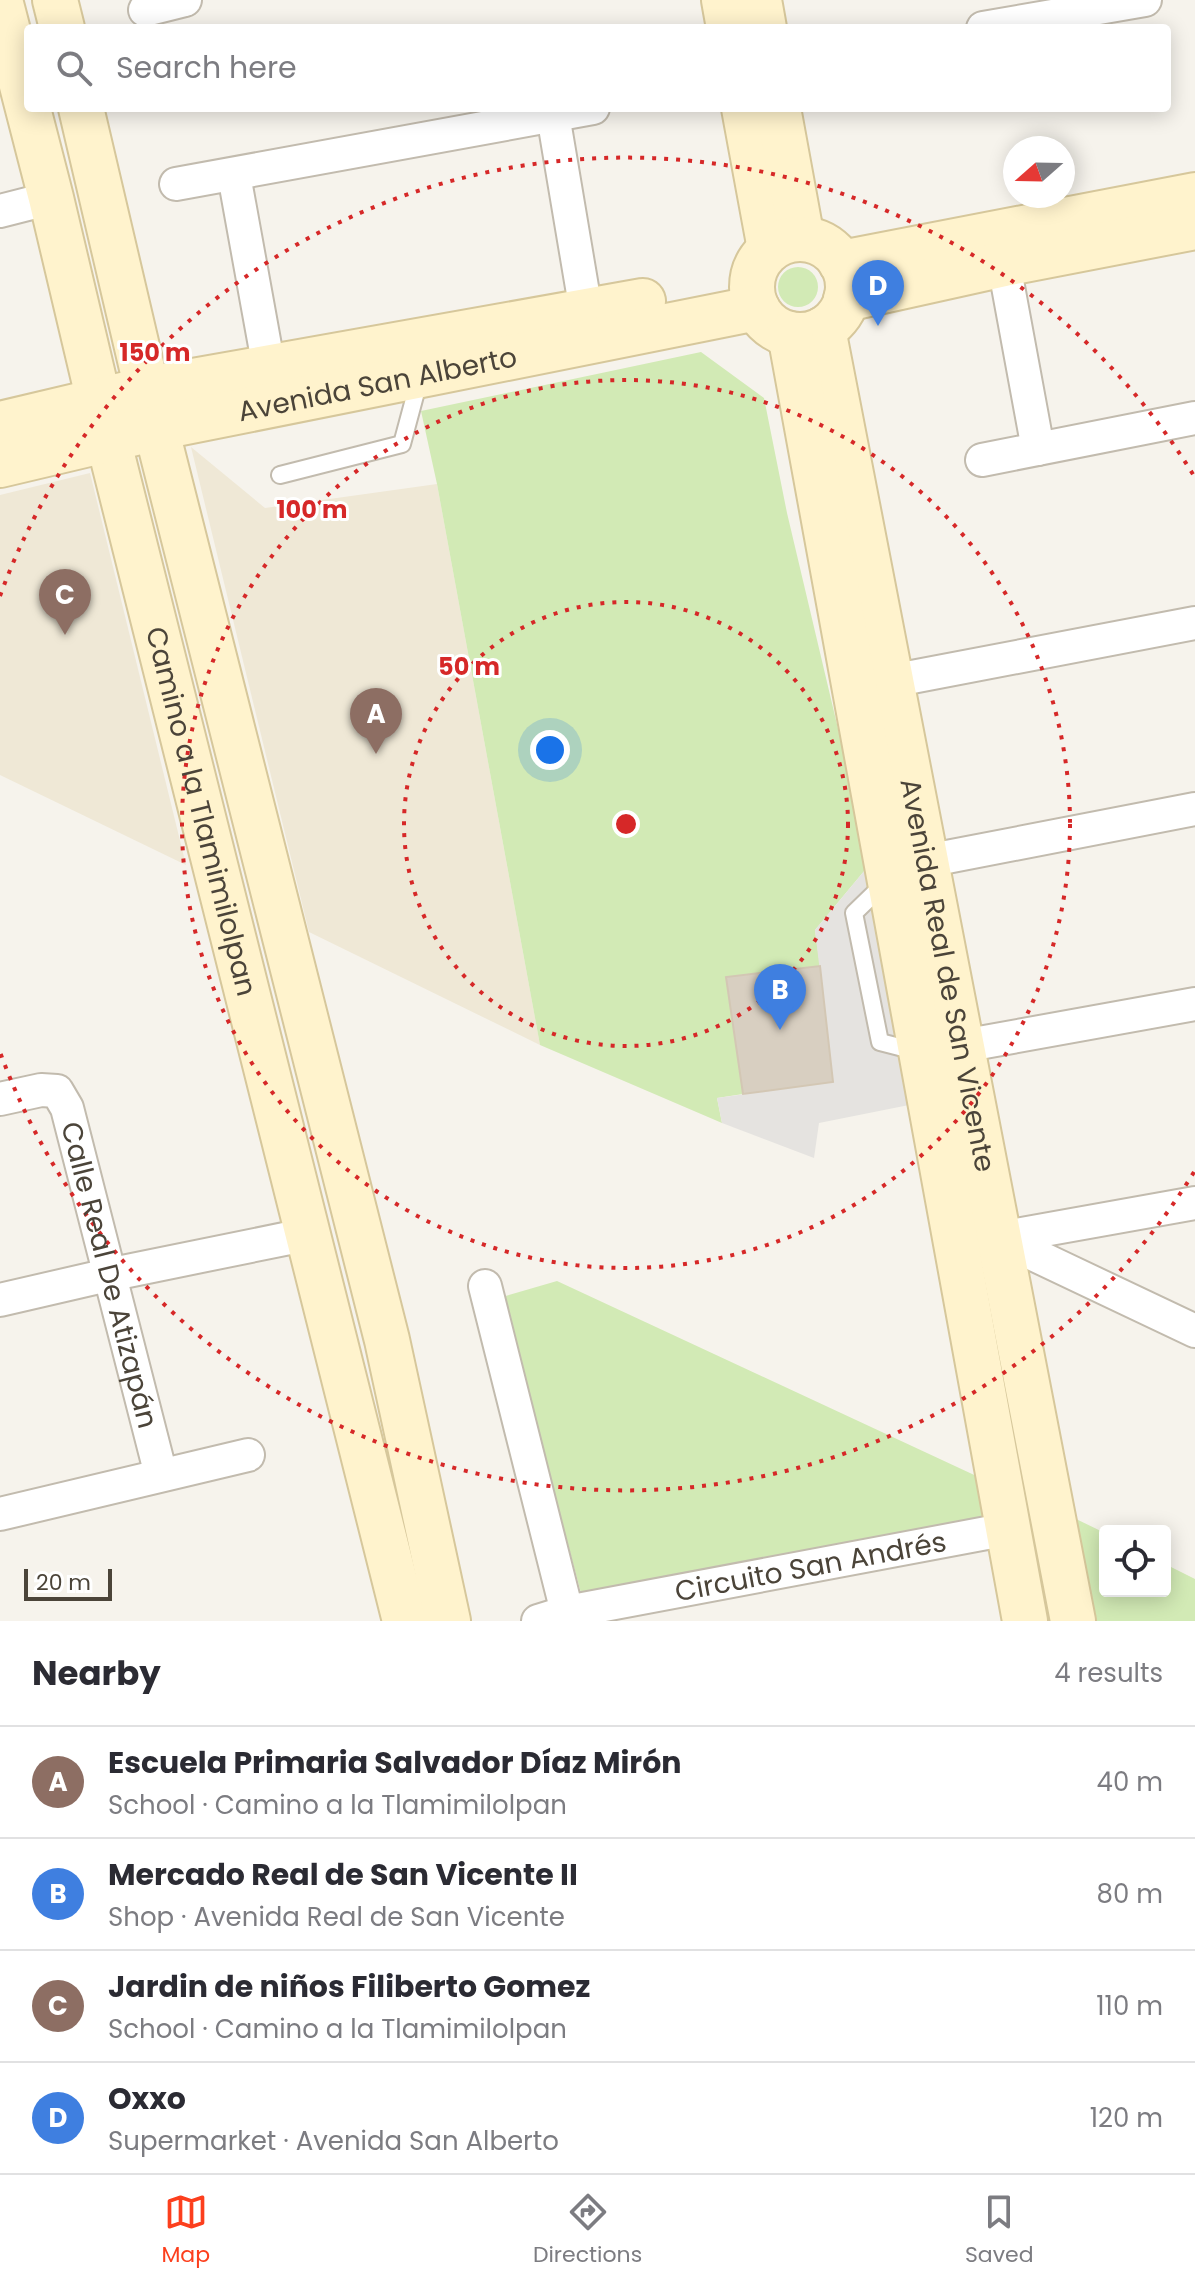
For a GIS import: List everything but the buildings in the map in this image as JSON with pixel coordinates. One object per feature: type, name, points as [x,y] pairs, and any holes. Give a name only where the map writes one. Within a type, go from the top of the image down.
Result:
[{"type":"street","points":[[55,0],[61,24]]},
{"type":"street","points":[[145,10],[185,0]]},
{"type":"street","points":[[724,0],[728,24]]},
{"type":"street","points":[[759,0],[763,24]]},
{"type":"street","points":[[1006,24],[1145,0]]},
{"type":"street","name":"Camino a la Tlamimilolpan","points":[[2,13],[24,96]]},
{"type":"street","name":"Camino a la Tlamimilolpan","points":[[28,112],[309,1234],[397,1619]]},
{"type":"street","name":"Camino a la Tlamimilolpan","points":[[82,112],[152,408],[383,1324],[448,1621]]},
{"type":"street","points":[[176,184],[570,112]]},
{"type":"street","name":"Avenida Real de San Vicente","points":[[745,112],[798,288],[891,681],[908,870]]},
{"type":"street","name":"Avenida Real de San Vicente","points":[[778,112],[798,288],[942,1049],[1008,1529],[1025,1621]]},
{"type":"street","points":[[553,115],[586,311]]},
{"type":"street","points":[[234,175],[269,368]]},
{"type":"street","name":"Avenida San Alberto","points":[[0,424],[103,419],[152,408],[421,375],[798,288],[1001,248],[1195,195]]},
{"type":"street","points":[[0,211],[51,198]]},
{"type":"street","name":"Avenida San Alberto","points":[[1001,248],[1195,227]]},
{"type":"street","points":[[1001,248],[1038,449]]},
{"type":"street","name":"Avenida San Alberto","points":[[152,408],[269,368],[586,311],[798,288]]},
{"type":"street","points":[[982,460],[1195,418]]},
{"type":"street","name":"Avenida San Alberto","points":[[0,465],[103,419]]},
{"type":"street","points":[[891,681],[1195,623]]},
{"type":"street","points":[[908,870],[1195,809]]},
{"type":"street","points":[[942,1049],[1195,1004]]},
{"type":"street","name":"Avenida Real de San Vicente","points":[[942,1049],[999,1238],[1073,1621]]},
{"type":"street","name":"Calle Real De Atizapán","points":[[0,1099],[41,1090],[57,1091],[67,1108],[161,1475]]},
{"type":"street","points":[[999,1238],[1195,1203]]},
{"type":"street","points":[[0,1300],[309,1234]]},
{"type":"street","points":[[999,1238],[1195,1331]]},
{"type":"street","name":"Circuito San Andrés","points":[[485,1286],[553,1616],[1008,1529]]},
{"type":"street","points":[[0,1514],[248,1455]]},
{"type":"lane","points":[[280,475],[402,444],[421,375]]},
{"type":"lane","points":[[908,870],[854,913],[880,1042],[942,1049]]},
{"type":"shaded area","points":[[191,447],[265,508],[437,484],[540,1045],[309,932]]},
{"type":"shaded area","points":[[90,473],[186,865],[0,775],[0,495]]},
{"type":"shaded area","points":[[870,864],[914,1104],[819,1123],[814,1158],[722,1123],[717,1098],[833,1082],[815,930]]},
{"type":"green space","points":[[798,267],[812,273],[818,287],[812,301],[798,307],[784,301],[778,287],[784,273]]},
{"type":"green space","points":[[701,352],[764,398],[787,513],[870,864],[815,930],[820,966],[726,978],[743,1094],[717,1098],[722,1123],[540,1045],[421,411]]},
{"type":"green space","points":[[557,1281],[985,1480],[993,1519],[581,1593],[502,1297]]},
{"type":"green space","points":[[1074,1518],[1099,1530],[1099,1597],[1171,1597],[1171,1567],[1195,1579],[1195,1621],[1092,1621]]},
{"type":"place","name":"Oxxo","points":[[878,326]]},
{"type":"place","name":"Jardin de niños Filiberto Gomez","points":[[65,635]]},
{"type":"place","name":"Escuela Primaria Salvador Díaz Mirón","points":[[376,754]]},
{"type":"place","name":"Mercado Real de San Vicente II","points":[[780,1030]]}]
